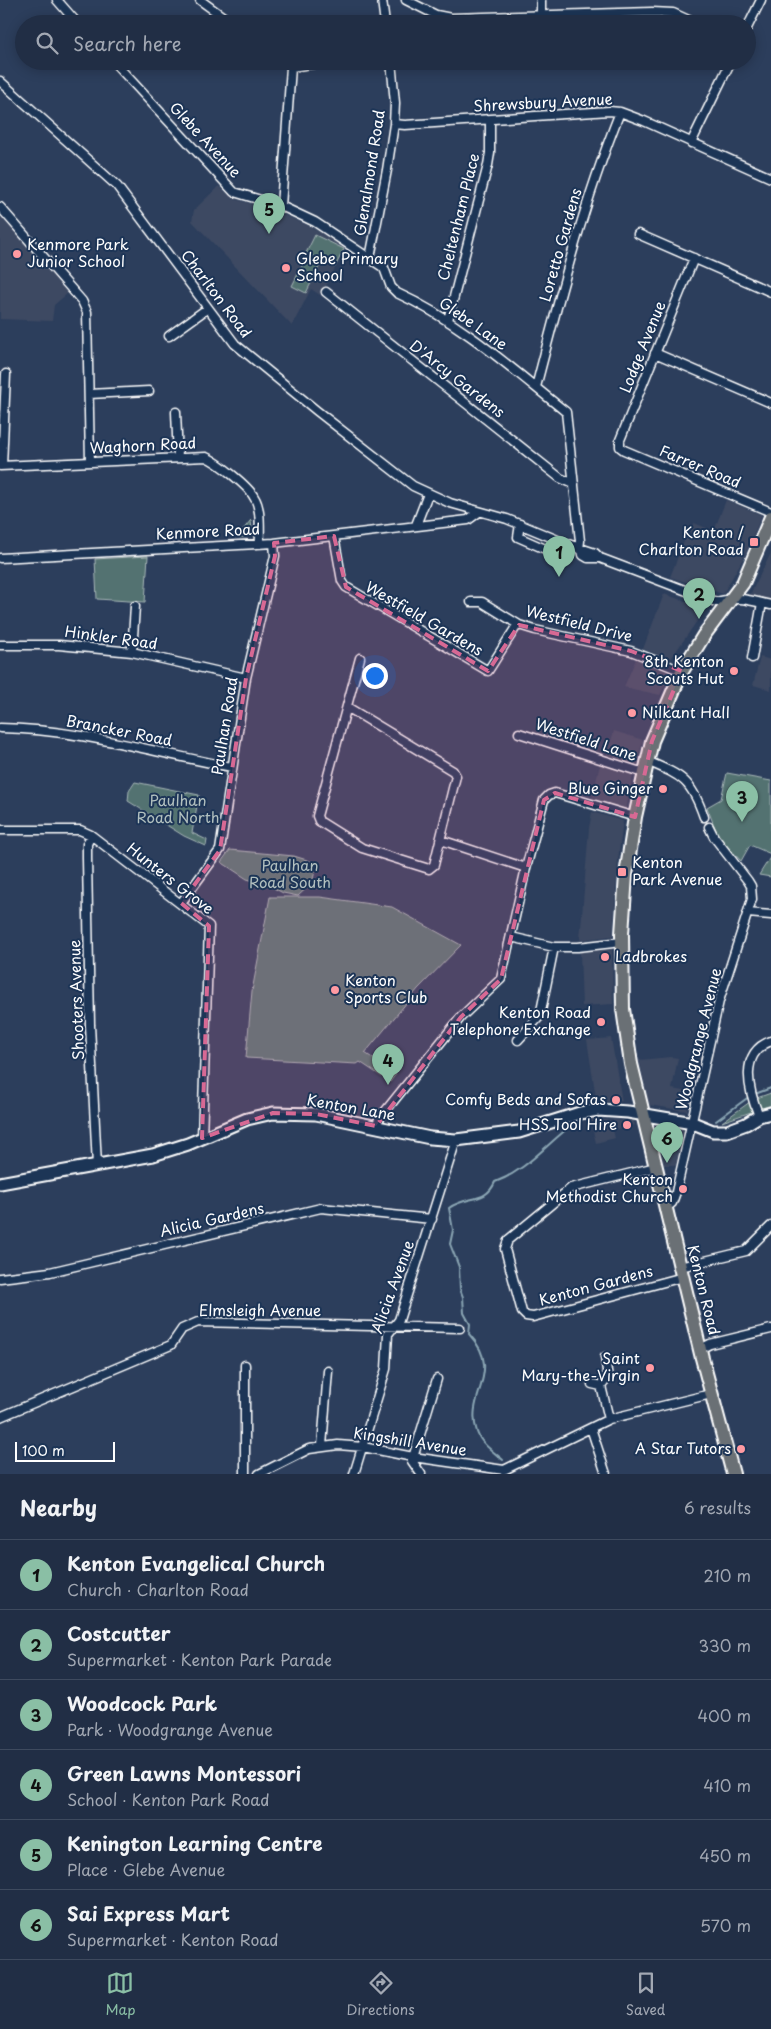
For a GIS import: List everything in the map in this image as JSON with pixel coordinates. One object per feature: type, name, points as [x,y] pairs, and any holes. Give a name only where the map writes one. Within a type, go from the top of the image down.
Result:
[{"type":"main road","points":[[733,598],[747,574],[771,517]]},
{"type":"main road","name":"Kenton Road","points":[[733,598],[714,622],[682,671],[661,718],[646,767],[635,818],[626,875],[621,977],[624,1017],[631,1064],[642,1114],[711,1394],[733,1474]]},
{"type":"street","points":[[57,0],[70,15]]},
{"type":"street","points":[[200,0],[221,15]]},
{"type":"street","points":[[382,0],[384,15]]},
{"type":"street","points":[[406,0],[436,15]]},
{"type":"street","points":[[541,0],[541,15]]},
{"type":"street","points":[[754,15],[761,0]]},
{"type":"street","points":[[585,15],[673,13],[677,15]]},
{"type":"street","name":"Glebe Avenue","points":[[121,70],[230,188],[248,197],[281,206],[316,222],[370,258]]},
{"type":"street","points":[[281,206],[291,70]]},
{"type":"street","name":"Glenalmond Road","points":[[370,258],[388,170],[394,124],[395,103],[392,70]]},
{"type":"street","points":[[692,143],[727,70]]},
{"type":"street","name":"Charlton Road","points":[[0,81],[116,186],[235,344],[412,486],[428,494],[520,524],[581,549],[595,552],[600,558],[716,602],[743,598],[771,605]]},
{"type":"street","name":"Shrewsbury Avenue","points":[[394,124],[405,125],[609,111],[620,112],[771,178]]},
{"type":"street","name":"Loretto Gardens","points":[[536,387],[571,253],[602,157],[620,112]]},
{"type":"street","name":"Cheltenham Place","points":[[448,320],[488,165],[490,154],[490,120]]},
{"type":"street","points":[[0,207],[82,301],[89,322],[90,462]]},
{"type":"street","points":[[638,234],[771,292]]},
{"type":"street","name":"Glebe Lane","points":[[370,258],[384,268],[391,287],[397,293],[448,320],[566,412],[574,484]]},
{"type":"street","name":"Lodge Avenue","points":[[620,447],[620,440],[694,258]]},
{"type":"street","name":"D'Arcy Gardens","points":[[326,292],[560,478],[574,484]]},
{"type":"street","points":[[169,336],[208,308]]},
{"type":"street","points":[[656,353],[771,403]]},
{"type":"street","points":[[1,466],[6,374]]},
{"type":"street","points":[[89,394],[149,392]]},
{"type":"street","points":[[176,412],[178,458]]},
{"type":"street","name":"Farrer Road","points":[[620,447],[771,512]]},
{"type":"street","name":"Waghorn Road","points":[[1,466],[206,457],[216,461],[254,497],[258,512],[260,544]]},
{"type":"street","points":[[574,484],[581,549]]},
{"type":"street","points":[[416,525],[428,494]]},
{"type":"street","name":"Kenmore Road","points":[[0,558],[274,543],[468,520],[480,512]]},
{"type":"street","points":[[520,524],[518,537],[552,552],[557,540]]},
{"type":"street","name":"Westfield Gardens","points":[[334,536],[342,581],[351,592],[488,671],[519,625]]},
{"type":"street","name":"Paulhan Road","points":[[181,903],[220,850],[246,678],[275,556],[274,543]]},
{"type":"street","name":"Westfield Drive","points":[[471,602],[482,602],[519,625],[631,651],[682,671]]},
{"type":"street","points":[[752,658],[762,603]]},
{"type":"street","points":[[132,652],[135,606]]},
{"type":"street","name":"Hinkler Road","points":[[0,645],[59,645],[132,652],[246,678]]},
{"type":"street","points":[[347,707],[453,771],[456,776],[434,865],[429,869],[362,848],[319,821],[317,816],[360,658]]},
{"type":"street","name":"Brancker Road","points":[[0,728],[26,729],[89,737],[232,767]]},
{"type":"street","name":"Westfield Lane","points":[[520,733],[646,767]]},
{"type":"street","points":[[646,767],[682,778],[697,797],[704,817]]},
{"type":"street","points":[[376,1126],[378,1119],[461,1017],[502,979],[526,868],[544,800],[548,795],[555,793],[635,818]]},
{"type":"street","name":"Woodgrange Avenue","points":[[666,1208],[672,1203],[676,1192],[719,1001],[752,899],[751,886],[714,837],[709,827]]},
{"type":"street","name":"Hunters Grove","points":[[0,830],[80,830],[91,835],[209,926],[202,1138]]},
{"type":"street","name":"Shooters Avenue","points":[[91,835],[87,844],[87,868],[90,1025],[97,1166]]},
{"type":"street","points":[[441,840],[526,868]]},
{"type":"street","points":[[748,913],[771,915]]},
{"type":"street","points":[[511,937],[554,947],[578,947],[622,942]]},
{"type":"street","points":[[518,1040],[540,1016],[554,947]]},
{"type":"street","points":[[759,1116],[748,1074],[750,1062],[760,1047],[771,1041]]},
{"type":"street","name":"Kenton Lane","points":[[0,1183],[153,1155],[202,1138],[246,1119],[273,1113],[316,1114],[430,1138],[456,1140],[520,1132],[580,1113],[598,1110],[642,1114],[692,1123],[713,1131],[727,1131],[746,1124],[759,1116],[771,1113]]},
{"type":"street","name":"Alicia Avenue","points":[[354,1474],[386,1369],[388,1334],[400,1320],[456,1140]]},
{"type":"street","name":"Kenton Gardens","points":[[656,1167],[571,1188],[508,1240],[505,1248],[522,1312],[526,1316],[533,1317],[682,1272]]},
{"type":"street","name":"Alicia Gardens","points":[[0,1278],[50,1272],[321,1208],[432,1219]]},
{"type":"street","points":[[682,1272],[746,1250],[771,1226]]},
{"type":"street","name":"Elmsleigh Avenue","points":[[0,1417],[172,1346],[182,1329],[198,1322],[460,1328]]},
{"type":"street","points":[[700,1349],[710,1344],[771,1329]]},
{"type":"street","points":[[601,1386],[608,1378],[605,1357]]},
{"type":"street","points":[[245,1365],[245,1474]]},
{"type":"street","points":[[322,1446],[328,1371]]},
{"type":"street","points":[[421,1474],[412,1461],[436,1379]]},
{"type":"street","points":[[592,1384],[601,1386]]},
{"type":"street","points":[[601,1386],[609,1419]]},
{"type":"street","points":[[606,1474],[591,1428],[609,1419],[711,1394]]},
{"type":"street","name":"Kingshill Avenue","points":[[259,1474],[309,1448],[338,1445],[363,1447],[413,1457],[504,1470],[591,1428]]},
{"type":"highlighted area","points":[[334,536],[346,587],[488,671],[519,625],[631,651],[682,671],[652,741],[635,817],[555,793],[544,800],[501,979],[461,1017],[376,1126],[316,1114],[273,1113],[202,1138],[209,926],[181,903],[220,850],[246,678],[275,556],[274,543]]},
{"type":"shaded area","name":"Glebe Primary School","points":[[219,186],[234,199],[269,208],[311,227],[345,248],[325,288],[320,295],[311,289],[292,326],[192,221],[194,210]]},
{"type":"shaded area","name":"Kenmore Park Junior School","points":[[0,215],[68,293],[54,305],[52,321],[0,319]]},
{"type":"shaded area","points":[[726,500],[762,515],[744,557],[723,594],[670,577],[687,534],[689,535],[694,523],[714,531]]},
{"type":"shaded area","points":[[771,553],[771,601],[750,595]]},
{"type":"shaded area","points":[[664,594],[706,608],[670,660],[643,649]]},
{"type":"shaded area","points":[[760,657],[771,660],[771,690],[753,685]]},
{"type":"shaded area","points":[[636,659],[671,673],[660,695],[624,687]]},
{"type":"shaded area","points":[[614,731],[643,740],[636,765],[607,755]]},
{"type":"shaded area","points":[[600,765],[633,775],[626,809],[592,798]]},
{"type":"shaded area","points":[[592,812],[623,821],[618,860],[613,936],[580,940],[589,828]]},
{"type":"shaded area","points":[[612,949],[613,1004],[582,1006],[580,952]]},
{"type":"shaded area","points":[[611,1038],[622,1101],[597,1104],[587,1040]]},
{"type":"shaded area","points":[[678,1058],[672,1089],[689,1092],[687,1111],[649,1105],[639,1060]]},
{"type":"shaded area","points":[[590,1119],[634,1121],[635,1125],[613,1130],[615,1138],[596,1143]]},
{"type":"shaded area","points":[[654,1122],[685,1127],[676,1165],[664,1165]]},
{"type":"green space","points":[[315,235],[344,249],[335,267],[306,253]]},
{"type":"green space","points":[[306,258],[320,265],[306,293],[292,286]]},
{"type":"green space","points":[[251,520],[252,530],[247,537],[237,537]]},
{"type":"green space","points":[[148,556],[145,602],[97,599],[95,559]]},
{"type":"green space","points":[[727,773],[771,781],[771,854],[750,845],[741,861],[718,836],[707,807],[721,799]]},
{"type":"green space","name":"Paulhan Road North","points":[[135,782],[199,795],[192,833],[207,840],[206,846],[184,836],[128,801],[129,791]]},
{"type":"green space","name":"Paulhan Road South","points":[[230,850],[294,856],[310,861],[316,867],[312,883],[298,896],[283,893],[268,885],[247,879],[221,862]]},
{"type":"green space","points":[[771,856],[771,877],[759,875]]},
{"type":"green space","name":"Kenton Sports Club","points":[[270,897],[320,897],[392,907],[461,945],[418,989],[365,1053],[396,1074],[390,1082],[360,1062],[357,1064],[246,1058],[252,991]]},
{"type":"green space","points":[[771,1093],[771,1105],[722,1122],[754,1099]]},
{"type":"waterway","points":[[755,1094],[771,1088]]},
{"type":"waterway","points":[[716,1121],[750,1096]]},
{"type":"waterway","points":[[503,1460],[485,1444],[477,1432],[474,1418],[475,1406],[482,1383],[484,1360],[479,1348],[469,1334],[470,1324],[464,1313],[459,1267],[450,1244],[453,1230],[449,1208],[487,1194],[495,1182],[524,1166],[567,1129]]},
{"type":"place","name":"Kenington Learning Centre","points":[[269,234]]},
{"type":"place","name":"Kenmore Park Junior School","points":[[17,254]]},
{"type":"place","name":"Glebe Primary School","points":[[286,268]]},
{"type":"place","name":"Kenton / Charlton Road","points":[[754,542]]},
{"type":"place","name":"Kenton Evangelical Church","points":[[559,577]]},
{"type":"place","name":"Costcutter","points":[[699,619]]},
{"type":"place","name":"8th Kenton Scouts Hut","points":[[734,671]]},
{"type":"place","name":"Nilkant Hall","points":[[632,713]]},
{"type":"place","name":"Blue Ginger","points":[[663,789]]},
{"type":"place","name":"Woodcock Park","points":[[742,822]]},
{"type":"place","name":"Kenton Park Avenue","points":[[622,872]]},
{"type":"place","name":"Ladbrokes","points":[[605,957]]},
{"type":"place","name":"Kenton Sports Club","points":[[335,990]]},
{"type":"place","name":"Kenton Road Telephone Exchange","points":[[601,1022]]},
{"type":"place","name":"Green Lawns Montessori","points":[[388,1085]]},
{"type":"place","name":"Comfy Beds and Sofas","points":[[616,1100]]},
{"type":"place","name":"HSS Tool Hire","points":[[627,1125]]},
{"type":"place","name":"Sai Express Mart","points":[[667,1163]]},
{"type":"place","name":"Kenton Methodist Church","points":[[683,1189]]},
{"type":"place","name":"Saint Mary-the-Virgin","points":[[650,1368]]},
{"type":"place","name":"A Star Tutors","points":[[741,1449]]}]
